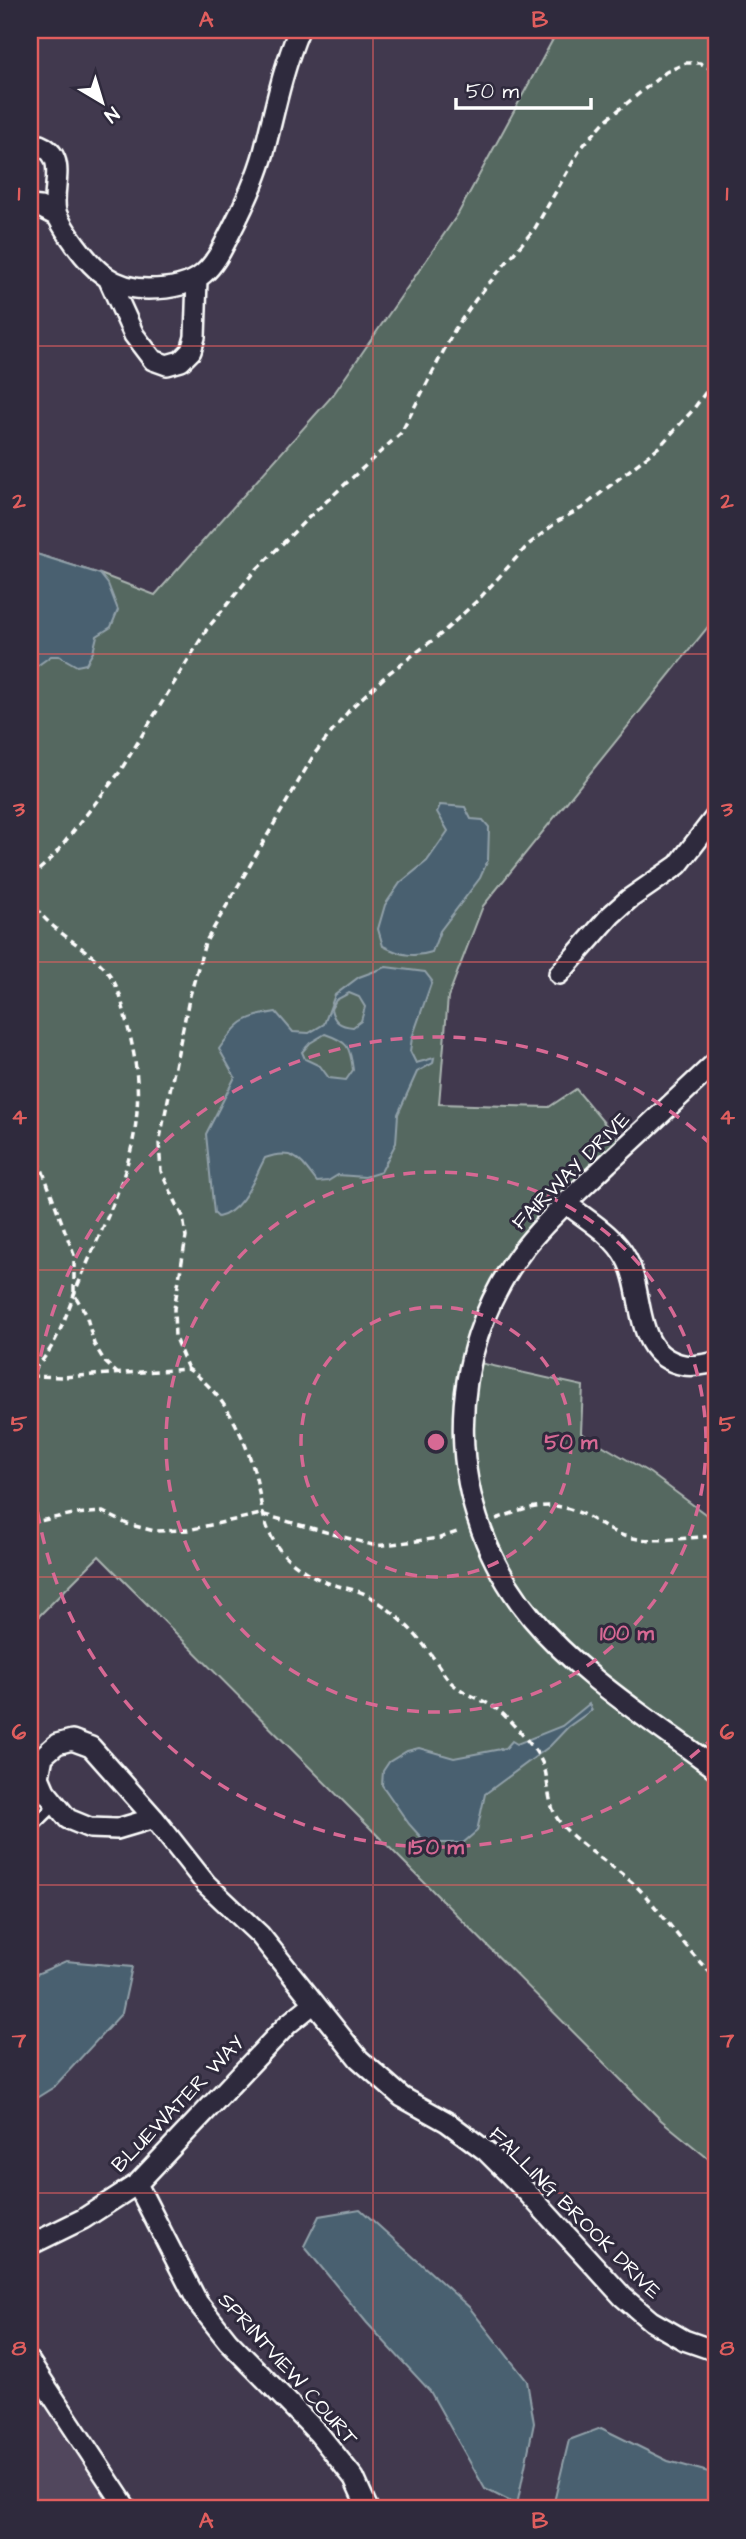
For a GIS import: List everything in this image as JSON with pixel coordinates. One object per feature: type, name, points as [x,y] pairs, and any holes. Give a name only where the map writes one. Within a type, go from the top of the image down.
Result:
[{"type":"street","points":[[108,280],[147,289],[175,286],[197,279],[212,265],[245,205],[263,153],[278,87],[299,30]]},
{"type":"street","points":[[30,142],[48,150],[55,160],[58,171],[55,197],[57,216],[86,259],[108,280],[134,335],[153,360],[167,365],[181,361],[191,351],[195,337],[197,279]]},
{"type":"street","points":[[30,206],[40,207],[57,216]]},
{"type":"street","points":[[559,974],[611,915],[678,865],[716,816]]},
{"type":"street","name":"FAIRWAY DRIVE","points":[[716,1062],[526,1246],[500,1285],[483,1322],[470,1361],[463,1402],[462,1443],[473,1510],[488,1549],[508,1585],[532,1618],[560,1648],[601,1683],[716,1769]]},
{"type":"street","points":[[567,1204],[608,1236],[626,1257],[636,1283],[645,1330],[656,1350],[683,1365],[716,1362]]},
{"type":"street","name":"FALLING BROOK DRIVE","points":[[154,1818],[117,1829],[90,1828],[68,1819],[39,1777],[43,1756],[57,1744],[72,1740],[91,1747],[154,1818],[206,1884],[260,1935],[359,2059],[402,2097],[447,2122],[486,2151],[623,2297],[650,2322],[684,2340],[716,2351]]},
{"type":"street","name":"BLUEWATER WAY","points":[[30,2245],[83,2219],[137,2184],[288,2024],[313,2004]]},
{"type":"street","name":"SPRINTVIEW COURT","points":[[137,2184],[198,2303],[228,2341],[318,2433],[354,2478],[369,2509]]},
{"type":"street","points":[[30,2362],[127,2509]]},
{"type":"lane","points":[[30,1829],[56,1804]]},
{"type":"path","points":[[30,878],[54,857],[119,773],[207,629],[253,573],[304,521],[379,456],[401,433],[455,329],[476,299],[535,229],[581,148],[606,120],[666,72],[686,63],[700,63],[716,72]]},
{"type":"path","points":[[716,377],[692,411],[660,446],[582,508],[558,521],[528,545],[479,599],[441,634],[389,673],[351,708],[315,753],[205,943],[188,999],[159,1143],[162,1171],[183,1217],[186,1237],[174,1309],[175,1338],[188,1369],[204,1380],[222,1402],[242,1435],[255,1475],[261,1514],[268,1532],[280,1550],[300,1568],[328,1583],[367,1595],[389,1609],[411,1629],[443,1674],[455,1686],[501,1713],[542,1762],[550,1801],[558,1820],[571,1834],[640,1890],[716,1978]]},
{"type":"path","points":[[30,897],[38,913],[52,928],[110,974],[118,989],[139,1080],[134,1142],[123,1178],[65,1321],[46,1355],[30,1374]]},
{"type":"path","points":[[30,1137],[74,1255],[74,1294],[86,1314],[94,1344],[105,1362],[118,1374]]},
{"type":"path","points":[[30,1374],[62,1377],[188,1369]]},
{"type":"path","points":[[494,1520],[530,1507],[554,1504],[576,1510],[622,1536],[641,1539],[716,1536]]},
{"type":"path","points":[[30,1523],[73,1514],[103,1512],[127,1524],[154,1531],[224,1523],[261,1514],[376,1546],[431,1540],[457,1531]]},
{"type":"shaded area","points":[[30,2385],[114,2509],[30,2509]]},
{"type":"green space","points":[[558,30],[716,30],[716,617],[483,906],[448,997],[439,1104],[549,1107],[576,1089],[625,1148],[526,1246],[471,1361],[583,1386],[581,1433],[650,1473],[716,1522],[716,2165],[661,2120],[99,1556],[30,1625],[30,552],[155,595],[333,395],[458,214]]},
{"type":"water","points":[[30,552],[100,574],[108,584],[118,610],[111,627],[97,636],[93,652],[86,664],[77,666],[59,656],[51,656],[30,671]]},
{"type":"water","points":[[440,805],[465,807],[471,819],[483,820],[489,827],[488,860],[480,878],[440,931],[432,952],[419,955],[401,953],[383,946],[378,929],[385,905],[400,883],[427,861],[448,831],[437,812]]},
{"type":"water","points":[[386,967],[425,972],[432,981],[410,1051],[416,1063],[434,1058],[433,1063],[417,1072],[398,1114],[396,1143],[381,1172],[365,1177],[338,1175],[328,1181],[317,1182],[296,1158],[283,1154],[275,1155],[265,1158],[241,1201],[227,1214],[218,1217],[214,1213],[206,1134],[235,1077],[219,1049],[242,1022],[276,1012],[293,1032],[309,1033],[324,1024],[335,995],[359,977]],"holes":[[[349,993],[359,997],[365,1007],[361,1021],[353,1027],[338,1023],[331,1009],[336,1000]],[[325,1034],[339,1040],[349,1050],[353,1070],[346,1080],[329,1078],[320,1066],[305,1059],[302,1052],[310,1043]]]},
{"type":"water","points":[[589,1704],[592,1710],[568,1727],[550,1746],[485,1794],[477,1831],[463,1843],[426,1843],[382,1785],[383,1771],[389,1762],[407,1751],[419,1748],[454,1758],[506,1748],[512,1741],[517,1744],[562,1726]]},
{"type":"water","points":[[66,1961],[132,1967],[122,2013],[54,2087],[30,2102],[30,1977]]},
{"type":"water","points":[[360,2209],[469,2307],[527,2381],[534,2423],[517,2505],[485,2489],[430,2391],[367,2323],[304,2246],[319,2216]]},
{"type":"water","points":[[601,2428],[668,2461],[716,2474],[716,2509],[557,2509],[554,2502],[569,2440]]}]
